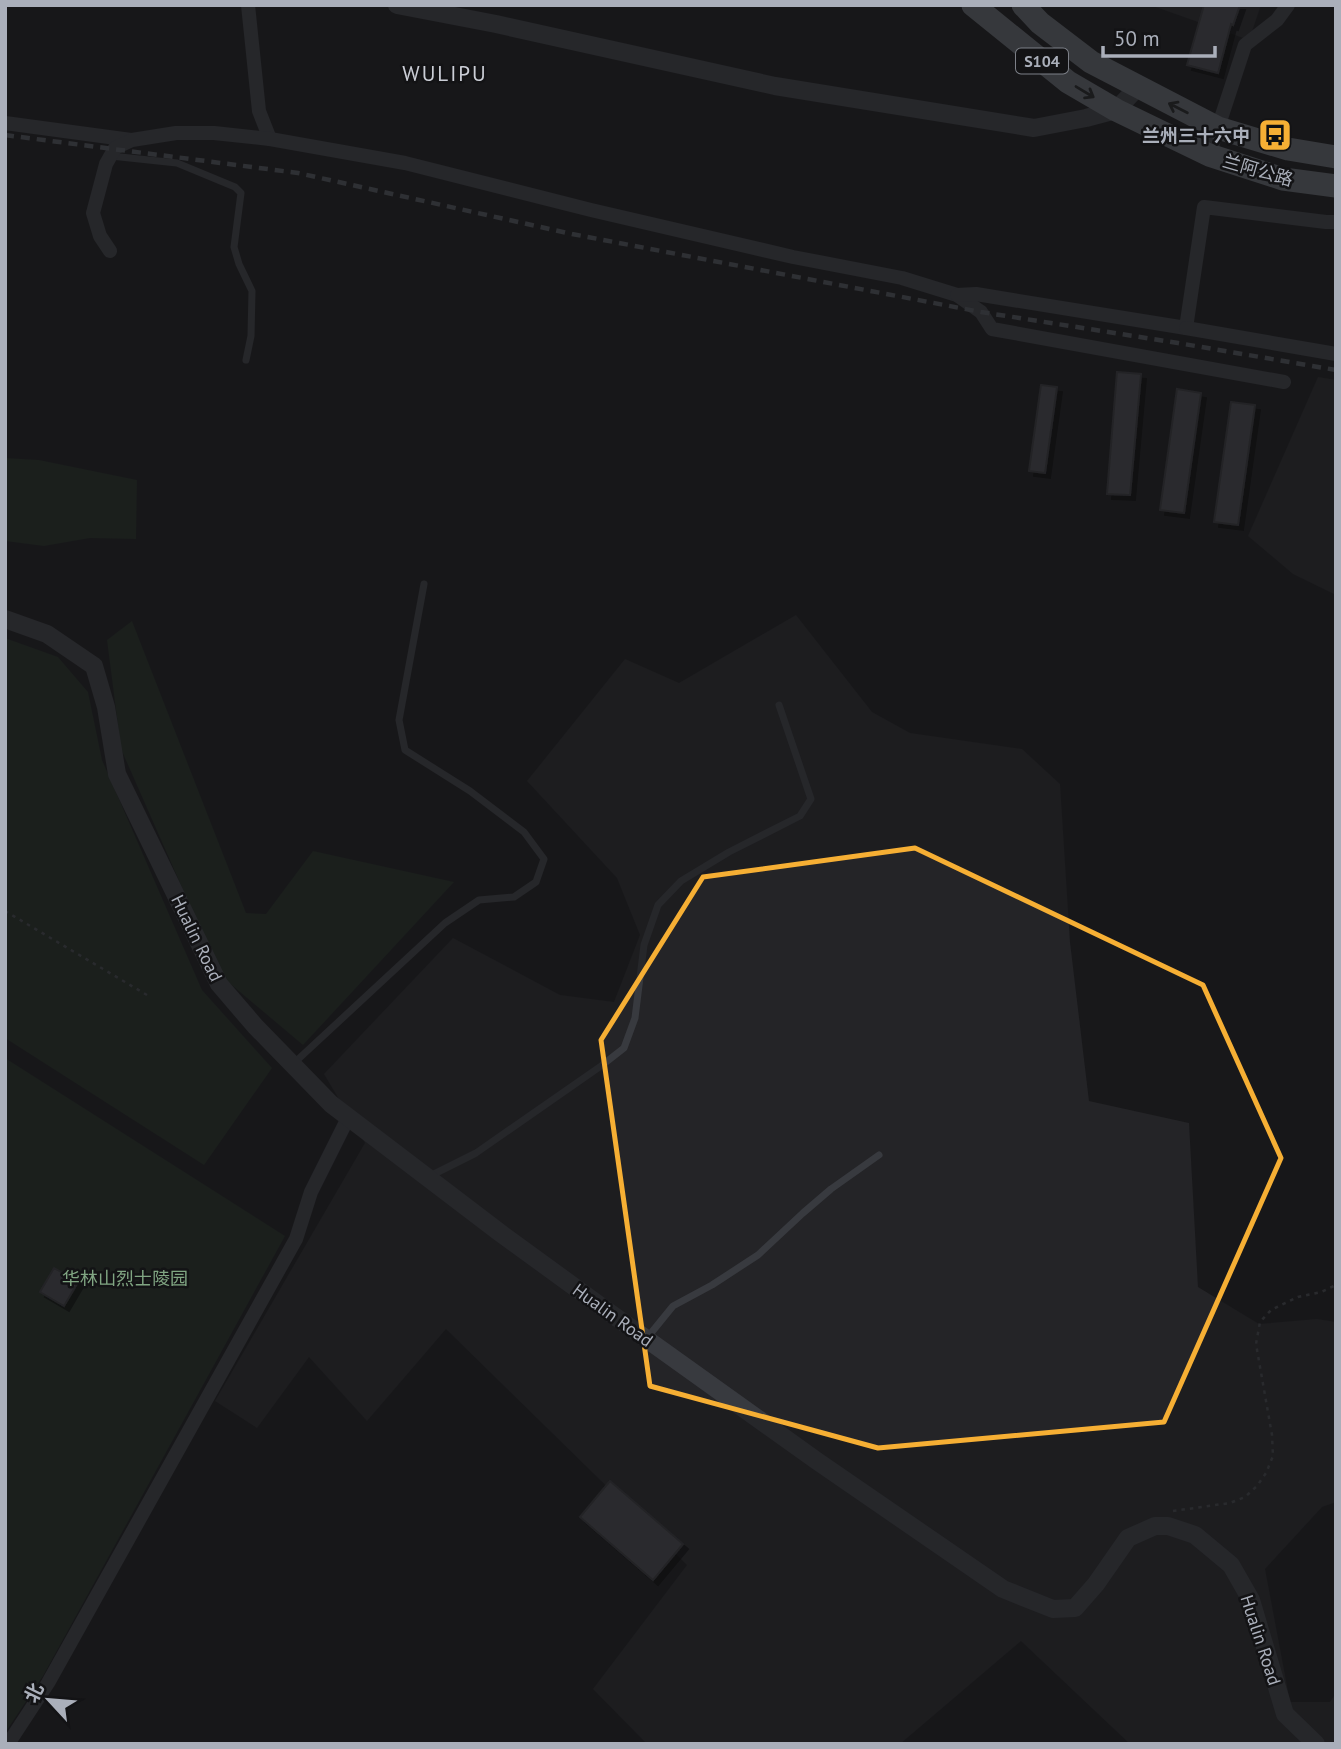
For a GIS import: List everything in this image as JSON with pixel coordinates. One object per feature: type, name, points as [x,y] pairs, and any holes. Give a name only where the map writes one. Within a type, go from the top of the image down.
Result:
[{"type":"highway","name":"兰阿公路","points":[[973,5],[1068,82],[1116,110],[1209,155],[1283,180],[1336,187]]},
{"type":"highway","name":"兰阿公路","points":[[1023,5],[1041,23],[1091,62],[1218,128],[1288,149],[1336,157]]},
{"type":"street","points":[[248,5],[260,111],[270,139]]},
{"type":"street","points":[[397,5],[496,24],[775,86],[1034,128],[1116,110],[1138,87]]},
{"type":"street","points":[[1209,155],[1245,45],[1276,20],[1288,5]]},
{"type":"street","points":[[5,123],[132,140]]},
{"type":"street","points":[[110,251],[100,236],[93,213],[106,164],[115,148],[132,140],[176,133],[214,133],[270,139],[405,163],[590,210],[793,257],[902,278],[957,295],[981,312],[992,328],[1284,382]]},
{"type":"street","points":[[1186,328],[1204,208],[1336,222]]},
{"type":"street","points":[[957,295],[976,294],[1336,354]]},
{"type":"street","name":"Hualin Road","points":[[5,619],[47,634],[94,666],[106,707],[117,774],[219,984],[255,1026],[331,1104],[499,1232],[646,1339],[1003,1589],[1053,1609],[1076,1608],[1128,1538],[1155,1525],[1168,1526],[1195,1535],[1231,1565],[1251,1600],[1285,1714],[1316,1744]]},
{"type":"street","points":[[8,1744],[48,1682],[296,1239],[311,1192],[348,1118]]},
{"type":"lane","points":[[111,156],[177,163],[234,187],[241,193],[234,247],[239,264],[253,291],[251,336],[246,360]]},
{"type":"lane","points":[[293,1065],[445,923],[479,900],[514,898],[536,882],[544,859],[524,832],[470,791],[405,750],[399,720],[424,584]]},
{"type":"lane","points":[[427,1178],[476,1153],[624,1048],[635,1018],[644,945],[658,905],[681,881],[729,852],[800,816],[811,799],[779,705]]},
{"type":"lane","points":[[646,1339],[673,1306],[758,1255],[831,1189],[879,1155]]},
{"type":"path","points":[[5,911],[147,995]]},
{"type":"path","points":[[1155,1525],[1164,1513],[1230,1503],[1245,1497],[1257,1486],[1273,1456],[1269,1415],[1256,1344],[1259,1322],[1281,1304],[1336,1285]]},
{"type":"highlighted area","points":[[915,848],[1203,985],[1281,1158],[1164,1422],[878,1448],[650,1386],[601,1040],[703,877]]},
{"type":"shaded area","points":[[1150,5],[1261,5],[1249,40]]},
{"type":"shaded area","points":[[1318,377],[1336,380],[1336,595],[1293,574],[1248,536]]},
{"type":"shaded area","points":[[796,615],[872,712],[910,733],[1022,749],[1060,784],[1070,942],[1089,1101],[1189,1123],[1198,1287],[1259,1324],[1317,1319],[1336,1322],[1336,1502],[1322,1507],[1265,1569],[1290,1702],[1330,1702],[1336,1693],[1336,1744],[1130,1744],[1021,1641],[900,1744],[647,1744],[593,1689],[687,1565],[446,1329],[367,1421],[309,1357],[257,1428],[215,1401],[365,1143],[324,1074],[453,938],[560,995],[614,1002],[640,935],[617,878],[527,781],[625,659],[679,683]]},
{"type":"green space","points":[[5,458],[39,460],[137,480],[136,539],[90,538],[44,546],[5,541]]},
{"type":"green space","points":[[132,621],[246,913],[266,914],[313,851],[454,882],[303,1045],[221,976],[121,749],[107,640]]},
{"type":"green space","points":[[5,638],[58,657],[88,692],[102,760],[202,990],[272,1068],[204,1165],[5,1038]]},
{"type":"green space","name":"华林山烈士陵园","points":[[5,1058],[285,1236],[43,1676],[5,1733]]},
{"type":"building","points":[[1204,5],[1240,5],[1233,25],[1231,24],[1218,73],[1187,65]]},
{"type":"building","points":[[1117,372],[1141,374],[1130,495],[1107,494]]},
{"type":"building","points":[[1041,385],[1057,387],[1045,473],[1029,471]]},
{"type":"building","points":[[1177,389],[1201,393],[1184,513],[1160,510]]},
{"type":"building","points":[[1231,402],[1255,405],[1238,525],[1214,522]]},
{"type":"building","points":[[54,1268],[78,1282],[64,1306],[40,1292]]},
{"type":"building","points":[[610,1481],[683,1544],[653,1580],[580,1517]]},
{"type":"railway","points":[[5,135],[298,173],[572,234],[981,312],[1336,370]]},
{"type":"place","name":"兰州三十六中","points":[[1275,135]]},
{"type":"district","name":"WULIPU","points":[[445,73]]}]
